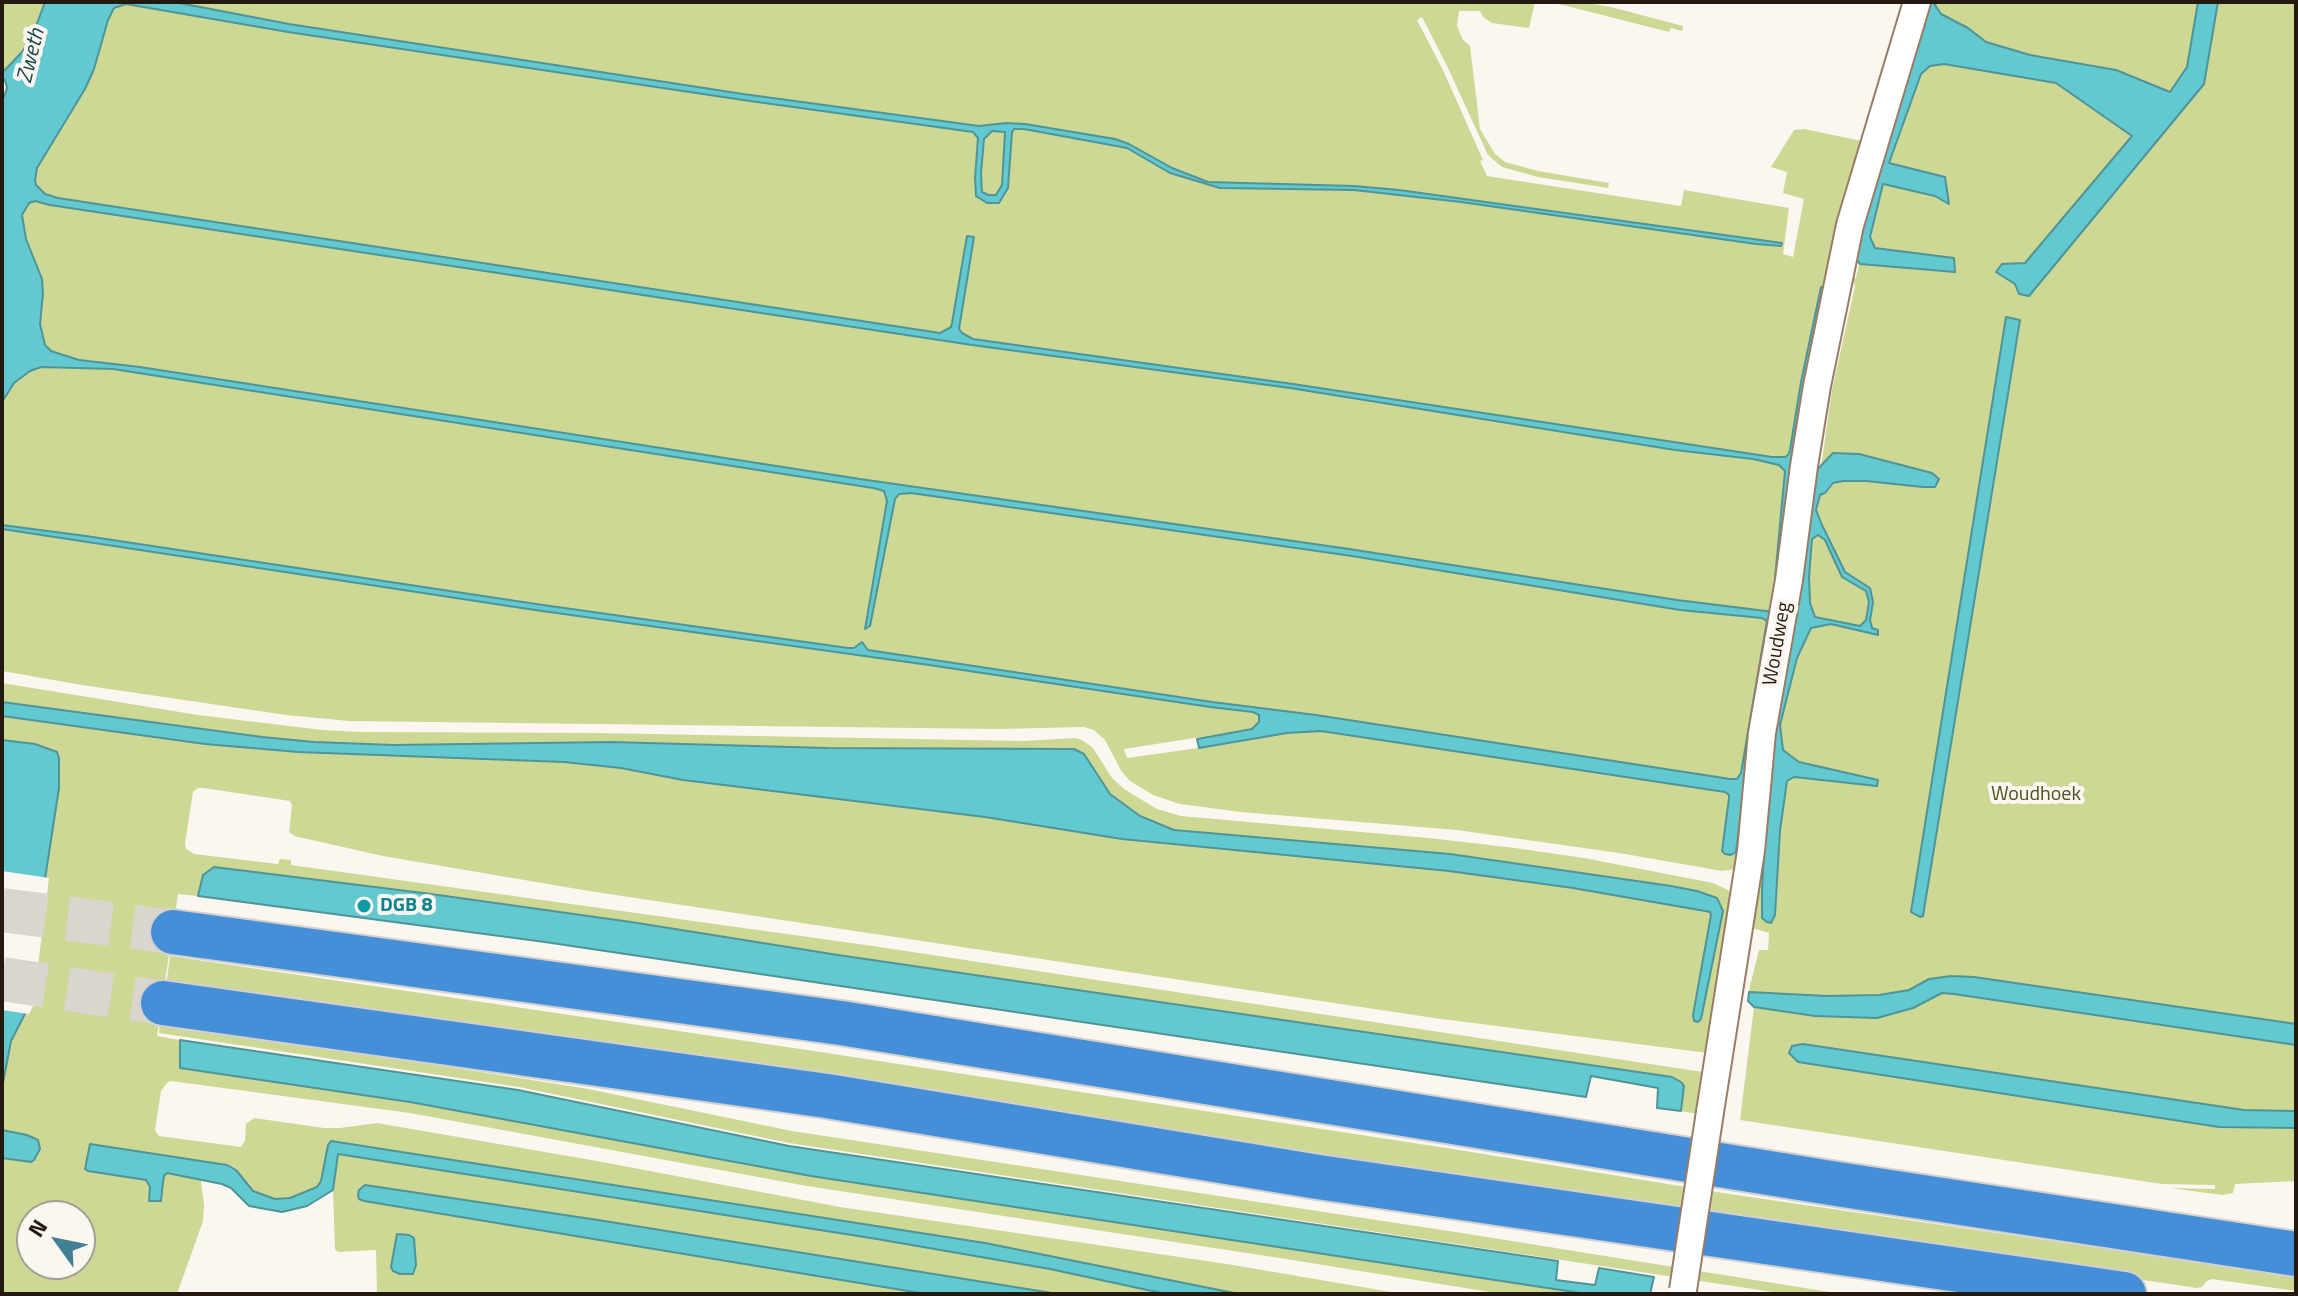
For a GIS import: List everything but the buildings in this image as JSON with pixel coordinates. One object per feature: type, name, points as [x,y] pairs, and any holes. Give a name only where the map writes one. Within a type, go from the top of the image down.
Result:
[{"type":"highway","points":[[173,932],[841,1023],[1837,1184],[2296,1254]]},
{"type":"highway","points":[[163,1003],[827,1096],[1318,1177],[2124,1294]]},
{"type":"highway","points":[[1318,1177],[1638,1246],[1826,1278],[1947,1294]]},
{"type":"street","name":"Woudweg","points":[[1682,1292],[1751,851],[1762,733],[1789,580],[1817,386],[1850,225],[1917,2]]},
{"type":"green space","points":[[2,2],[45,2],[32,37],[5,70],[2,70]]},
{"type":"green space","points":[[174,2],[1535,2],[1529,28],[1492,23],[1480,11],[1459,11],[1457,26],[1463,40],[1470,46],[1480,129],[1495,154],[1505,162],[1609,183],[1608,188],[1538,177],[1502,167],[1488,155],[1422,17],[1417,20],[1443,70],[1483,160],[1480,161],[1487,176],[1681,206],[1684,190],[1789,208],[1783,254],[1793,257],[1804,199],[1783,193],[1787,172],[1771,167],[1794,130],[1804,129],[1862,141],[1865,146],[1735,869],[1722,871],[1457,830],[1180,804],[1153,795],[1130,781],[1105,740],[1094,730],[1084,727],[999,729],[349,721],[286,715],[2,671],[2,529],[1259,715],[1259,722],[1252,729],[1124,749],[1127,758],[1287,733],[1321,731],[1725,792],[1729,798],[1724,833],[1736,852],[1770,612],[860,479],[79,360],[45,346],[40,324],[43,294],[23,230],[22,215],[29,203],[35,201],[972,345],[1290,388],[1675,450],[1753,459],[1779,465],[1785,471],[1775,578],[1821,287],[1790,450],[1785,457],[1772,457],[973,339],[959,329],[973,237],[967,236],[951,327],[940,333],[58,198],[45,194],[35,180],[37,168],[85,89],[114,8],[126,4],[288,32],[973,132],[978,138],[976,196],[999,203],[1012,132],[1014,129],[1024,129],[1127,148],[1170,173],[1220,188],[1354,190],[1756,244],[1781,243],[1399,190],[1208,182],[1172,168],[1115,139],[1025,124],[979,126],[743,94],[289,24]]},
{"type":"green space","points":[[1551,2],[1582,2],[1611,7],[1683,26],[1682,31],[1671,28],[1669,32]]},
{"type":"green space","name":"Woudhoek","points":[[1936,2],[2296,2],[2296,1111],[2244,1110],[1804,1044],[1789,1053],[1798,1062],[2219,1127],[2296,1128],[2296,1181],[2235,1184],[2233,1193],[2222,1195],[2170,1188],[2215,1189],[2215,1185],[2162,1184],[1740,1120],[1754,1007],[1765,1009],[1766,993],[1749,992],[1759,950],[1768,950],[1769,933],[1753,928],[1748,922],[1782,740],[1780,725],[1789,691],[1832,390],[1855,286],[1851,278],[1856,278],[1879,176]]},
{"type":"green space","points":[[992,131],[1005,131],[1002,185],[996,195],[988,195],[982,192],[981,173],[984,139]]},
{"type":"green space","points":[[62,366],[150,373],[884,491],[887,501],[865,623],[870,626],[895,499],[899,494],[911,493],[1352,556],[1680,610],[1762,618],[1767,621],[1741,773],[1737,779],[1730,779],[868,650],[864,644],[848,648],[2,525],[2,403],[14,383],[30,371]]},
{"type":"green space","points":[[2,683],[198,715],[361,732],[1024,741],[1075,738],[1093,748],[1112,778],[1124,789],[1157,809],[1181,816],[1515,848],[1713,883],[1728,890],[1733,899],[1708,1053],[1434,1018],[589,891],[383,856],[294,836],[289,832],[290,801],[204,788],[193,792],[185,843],[186,849],[194,854],[278,864],[280,859],[291,860],[291,865],[873,946],[1703,1072],[1697,1114],[1681,1111],[1684,1086],[1672,1077],[631,922],[218,867],[200,885],[198,896],[178,894],[157,1036],[180,1040],[180,1068],[410,1102],[811,1176],[1587,1294],[1502,1294],[807,1186],[410,1113],[171,1081],[161,1091],[155,1130],[159,1136],[241,1147],[245,1141],[246,1124],[254,1118],[324,1128],[377,1123],[840,1207],[1227,1264],[1403,1294],[1239,1294],[985,1243],[331,1141],[317,1187],[290,1198],[275,1199],[253,1191],[227,1165],[90,1144],[196,1166],[201,1181],[203,1221],[177,1294],[2,1294],[2,1138],[38,1140],[2,1130],[2,1088],[11,1041],[29,1006],[59,788],[59,758],[35,744],[2,740],[2,716],[205,744],[298,752],[564,762],[621,768],[683,780],[985,817],[1122,839],[1449,871],[1685,907],[1710,912],[1711,915],[1693,1015],[1700,1021],[1723,911],[1717,898],[1671,886],[1450,854],[1174,830],[1140,816],[1110,794],[1084,754],[1074,749],[827,748],[611,742],[394,745],[262,737],[2,702]]},
{"type":"green space","points":[[170,956],[814,1051],[1723,1193],[2296,1277],[2296,1291],[2212,1279],[2197,1288],[166,987]]},
{"type":"green space","points":[[160,1022],[583,1088],[792,1131],[1842,1294],[1786,1294],[789,1143],[519,1087],[159,1033]]},
{"type":"green space","points":[[338,1154],[877,1239],[1050,1269],[1166,1294],[1058,1294],[598,1220],[362,1186],[358,1195],[364,1201],[926,1294],[377,1294],[376,1250],[338,1252],[335,1249],[333,1190]]},
{"type":"water","name":"Zweth","points":[[45,2],[174,2],[289,24],[743,94],[979,126],[1025,124],[1115,139],[1172,168],[1208,182],[1399,190],[1782,243],[1781,246],[1756,244],[1354,190],[1220,188],[1170,173],[1127,148],[1024,129],[1014,129],[1012,132],[1008,188],[999,203],[987,203],[976,196],[978,138],[973,132],[288,32],[126,4],[114,8],[85,89],[37,168],[35,180],[45,194],[58,198],[940,333],[951,327],[967,236],[974,237],[959,329],[973,339],[1772,457],[1785,457],[1790,450],[1821,287],[1825,288],[1779,579],[1775,578],[1785,471],[1779,465],[1753,459],[1675,450],[1290,388],[972,345],[35,201],[29,203],[22,215],[26,239],[42,279],[40,324],[45,345],[51,351],[79,360],[860,479],[1774,612],[1736,852],[1731,855],[1722,851],[1729,798],[1725,792],[1321,731],[1287,733],[1199,748],[1197,739],[1252,729],[1259,722],[1259,715],[2,529],[2,525],[86,536],[848,648],[862,642],[868,650],[1730,779],[1737,779],[1741,773],[1767,621],[1680,610],[1352,556],[911,493],[899,494],[895,499],[870,626],[865,629],[887,501],[884,491],[873,488],[113,369],[41,367],[14,383],[2,402],[2,102],[7,88],[2,79],[2,70],[22,52],[32,37]],"holes":[[[992,131],[1005,132],[1002,185],[996,195],[988,195],[982,192],[984,139]]]},
{"type":"water","points":[[1928,2],[1936,2],[1941,14],[1986,42],[2030,55],[2116,70],[2170,92],[2187,67],[2198,2],[2218,2],[2204,84],[2029,296],[2019,294],[2015,284],[1996,272],[2002,264],[2025,263],[2132,136],[2056,83],[1944,64],[1930,66],[1921,74],[1889,163],[1945,177],[1949,204],[1935,196],[1883,184],[1870,237],[1875,248],[1954,258],[1955,272],[1860,264],[1855,258],[1859,224],[1864,223]]},
{"type":"water","points":[[2006,317],[2020,320],[1923,916],[1920,917],[1911,912]]},
{"type":"water","points":[[1833,453],[1859,454],[1932,473],[1939,479],[1935,487],[1843,481],[1833,483],[1820,495],[1816,510],[1845,572],[1870,588],[1873,602],[1870,620],[1878,635],[1831,624],[1811,628],[1797,658],[1780,725],[1783,750],[1799,762],[1878,780],[1877,786],[1794,777],[1787,781],[1780,830],[1775,915],[1771,923],[1762,918],[1770,751],[1799,601],[1808,509],[1812,508],[1814,497],[1813,474]],"holes":[[[1818,535],[1825,540],[1842,577],[1866,591],[1869,602],[1866,620],[1860,626],[1815,617],[1810,603],[1812,539]]]},
{"type":"water","points":[[2,702],[314,742],[394,745],[611,742],[827,748],[1074,749],[1084,754],[1110,794],[1140,816],[1174,830],[1450,854],[1671,886],[1717,898],[1723,911],[1698,1022],[1694,1021],[1693,1015],[1711,915],[1705,911],[1449,871],[1122,839],[985,817],[683,780],[621,768],[564,762],[298,752],[205,744],[2,716]]},
{"type":"water","points":[[2,740],[35,744],[57,752],[59,788],[29,1006],[11,1041],[2,1088]]},
{"type":"water","points":[[214,867],[631,922],[1672,1077],[1684,1086],[1681,1111],[1657,1108],[1658,1088],[1591,1076],[1586,1097],[545,942],[198,896],[203,875]]},
{"type":"water","points":[[1951,976],[2296,1024],[2296,1045],[1942,993],[1913,1008],[1877,1018],[1815,1016],[1754,1007],[1748,1001],[1749,992],[1879,995],[1909,990],[1929,979]]},
{"type":"water","points":[[180,1040],[518,1090],[789,1146],[1558,1261],[1556,1280],[1595,1285],[1599,1268],[1654,1277],[1650,1294],[1587,1294],[811,1176],[410,1102],[180,1068]]},
{"type":"water","points":[[1803,1044],[2244,1110],[2296,1111],[2296,1128],[2219,1127],[1798,1062],[1789,1053],[1792,1046]]},
{"type":"water","points":[[2,1130],[38,1140],[40,1149],[34,1160],[2,1158]]},
{"type":"water","points":[[331,1141],[985,1243],[1239,1294],[1166,1294],[1050,1269],[877,1239],[338,1154],[333,1190],[307,1206],[282,1212],[249,1206],[231,1188],[222,1184],[167,1173],[161,1201],[149,1201],[150,1187],[146,1180],[85,1169],[90,1144],[227,1165],[236,1170],[253,1191],[275,1199],[290,1198],[317,1187]]},
{"type":"water","points":[[365,1185],[1058,1294],[926,1294],[364,1201],[358,1195]]},
{"type":"water","points":[[397,1234],[414,1238],[416,1265],[413,1274],[400,1274],[391,1267]]},
{"type":"pier","points":[[2,871],[49,878],[33,1006],[29,1014],[2,1010]]},
{"type":"tunnel","points":[[2,910],[173,932]]},
{"type":"tunnel","points":[[2,979],[163,1003]]},
{"type":"place","name":"DGB 8","points":[[364,906]]}]
